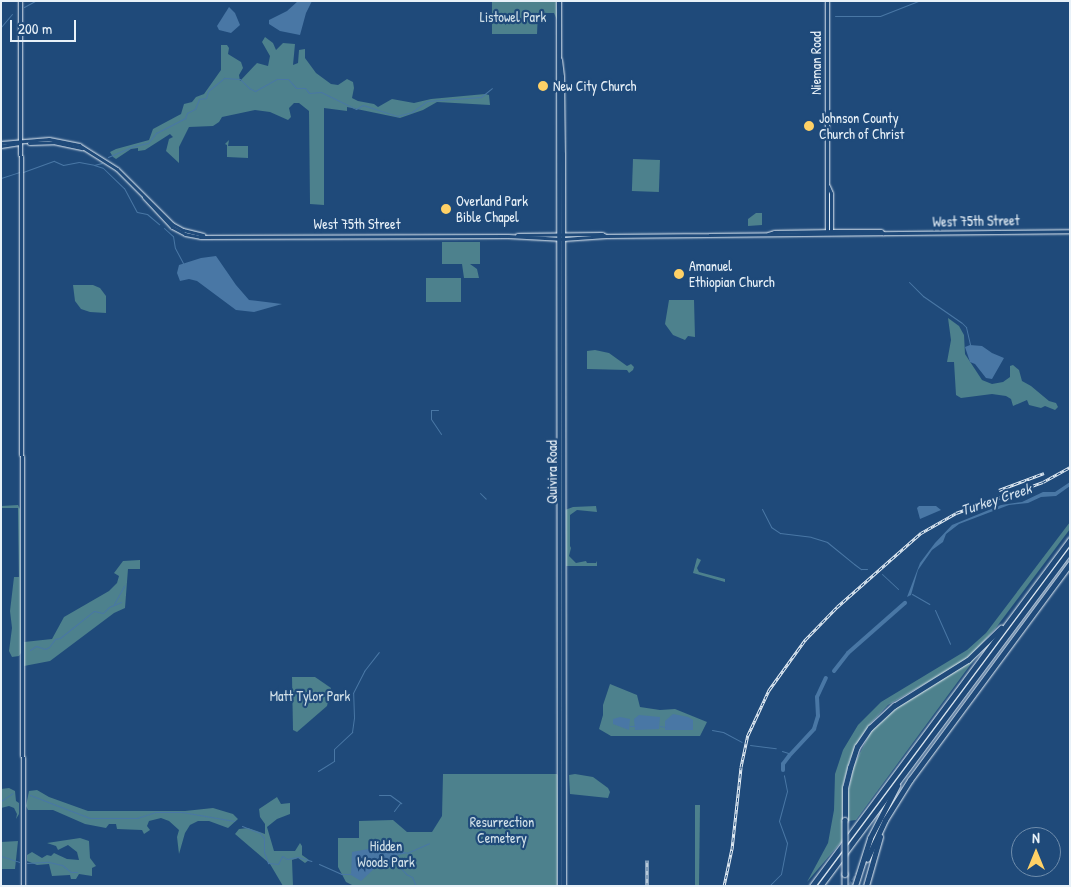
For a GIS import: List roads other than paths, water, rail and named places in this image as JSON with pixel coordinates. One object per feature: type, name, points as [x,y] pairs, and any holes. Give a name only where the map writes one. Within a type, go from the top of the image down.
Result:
[{"type":"highway","points":[[811,886],[1070,540]]},
{"type":"highway","points":[[821,886],[1070,551]]},
{"type":"highway","points":[[867,859],[899,797],[1070,564]]},
{"type":"highway","points":[[845,886],[846,788],[850,768],[858,748],[870,728],[894,706],[968,660],[1018,610]]},
{"type":"highway","points":[[855,886],[870,838],[905,771]]},
{"type":"highway","points":[[866,886],[878,844],[899,797]]},
{"type":"main road","points":[[20,1],[23,886]]},
{"type":"main road","name":"Quivira Road","points":[[559,1],[561,105],[560,698],[562,863],[564,886]]},
{"type":"main road","name":"Nieman Road","points":[[827,1],[829,231]]},
{"type":"main road","points":[[1,144],[20,142]]},
{"type":"main road","name":"West 75th Street","points":[[20,142],[53,142],[85,149],[117,169],[166,221],[186,234],[206,236],[561,237],[602,234],[606,236],[831,235],[1070,231]]},
{"type":"main road","name":"West 75th Street","points":[[767,234],[774,232],[829,231],[880,231],[883,233]]},
{"type":"main road","name":"Quivira Road","points":[[560,886],[564,719],[561,237]]},
{"type":"main road","points":[[560,698],[564,719]]},
{"type":"water","points":[[298,1],[312,1],[306,13],[300,35],[280,31],[269,24],[269,20],[287,11]]},
{"type":"water","points":[[229,7],[235,13],[240,25],[231,33],[219,30],[217,26]]},
{"type":"water","points":[[216,256],[249,300],[282,304],[254,312],[236,310],[197,281],[189,279],[180,281],[177,273],[179,265],[201,258]]},
{"type":"water","points":[[970,345],[982,346],[1004,358],[992,379],[986,378],[975,364],[970,362],[965,347]]},
{"type":"water","points":[[1070,482],[1070,486],[1056,496],[1041,497],[1028,503],[1009,505],[959,524],[946,534],[943,542],[932,550],[918,570],[911,595],[907,597],[920,563],[952,525],[1001,505],[1022,502],[1043,492],[1055,492]]},
{"type":"water","points":[[919,506],[936,506],[941,510],[920,519],[917,508]]},
{"type":"water","points":[[673,714],[693,720],[693,730],[665,730],[665,721]]},
{"type":"water","points":[[639,715],[660,717],[659,729],[635,730],[634,719]]},
{"type":"water","points":[[620,717],[630,719],[629,730],[613,724],[613,719]]},
{"type":"water","points":[[370,846],[383,850],[393,848],[408,853],[398,855],[393,863],[376,867],[361,881],[351,875],[352,852],[368,849]]},
{"type":"waterway","points":[[24,7],[35,1]]},
{"type":"waterway","points":[[835,16],[880,16],[918,1]]},
{"type":"waterway","points":[[1,27],[12,14]]},
{"type":"waterway","points":[[108,157],[134,146],[148,143],[156,133],[185,118],[187,113],[195,109],[199,99],[206,98],[208,91],[224,78],[240,79],[255,91],[277,79],[288,79],[296,88],[305,88],[309,93],[321,92],[356,109],[363,105],[397,116],[412,112],[427,101],[481,97],[492,88]]},
{"type":"waterway","points":[[23,172],[54,161],[63,165],[79,162],[103,168],[124,188],[137,212],[147,214],[159,224]]},
{"type":"waterway","points":[[94,165],[102,163]]},
{"type":"waterway","points":[[1,178],[19,172]]},
{"type":"waterway","points":[[164,228],[173,236],[175,248],[183,263]]},
{"type":"waterway","points":[[909,282],[923,296],[966,327],[970,345]]},
{"type":"waterway","points":[[438,410],[431,410],[431,419],[441,434]]},
{"type":"waterway","points":[[480,493],[486,499]]},
{"type":"waterway","points":[[762,509],[771,527],[780,533],[811,537],[827,542],[861,569],[867,569]]},
{"type":"waterway","points":[[882,574],[898,589]]},
{"type":"waterway","points":[[114,604],[124,586]]},
{"type":"waterway","points":[[912,594],[929,604]]},
{"type":"waterway","points":[[30,650],[36,646],[45,649],[49,647],[55,639],[60,638],[94,611],[103,613],[109,607],[121,602]]},
{"type":"waterway","name":"Turkey Creek","points":[[834,671],[848,653],[905,603]]},
{"type":"waterway","points":[[935,610],[950,644]]},
{"type":"waterway","points":[[318,771],[334,761],[334,749],[352,732],[354,717],[353,693],[364,671],[379,652]]},
{"type":"waterway","name":"Turkey Creek","points":[[783,770],[783,764],[789,756],[814,729],[818,716],[817,697],[826,678]]},
{"type":"waterway","points":[[660,726],[665,727]]},
{"type":"waterway","points":[[712,730],[723,732],[742,742]]},
{"type":"waterway","points":[[750,745],[776,748]]},
{"type":"waterway","points":[[782,751],[791,754]]},
{"type":"waterway","name":"Turkey Creek","points":[[769,886],[781,874],[787,843],[779,821],[787,791],[784,775]]},
{"type":"waterway","points":[[1,801],[13,793]]},
{"type":"waterway","points":[[30,795],[90,818],[137,818],[155,812],[182,812],[234,821]]},
{"type":"waterway","points":[[379,795],[390,795],[401,803]]},
{"type":"waterway","points":[[394,811],[400,803]]},
{"type":"waterway","points":[[242,826],[260,833],[264,838],[264,852],[268,863],[278,864],[282,856],[287,859],[298,857],[311,861]]},
{"type":"waterway","points":[[407,853],[429,843]]},
{"type":"waterway","points":[[1,856],[19,862]]},
{"type":"waterway","points":[[27,863],[49,862],[62,865],[71,872],[77,872]]},
{"type":"waterway","points":[[395,862],[406,874],[412,877],[416,886]]},
{"type":"waterway","points":[[319,864],[341,874],[352,874]]},
{"type":"tunnel","points":[[850,886],[867,859]]},
{"type":"railway","points":[[724,886],[732,849],[741,767],[748,735],[769,690],[805,640],[837,607],[921,533],[956,513],[1043,482],[1070,467]]},
{"type":"railway","points":[[999,490],[1044,473]]},
{"type":"railway","points":[[647,860],[647,886]]},
{"type":"place","name":"New City Church","points":[[543,86]]},
{"type":"place","name":"Johnson County Church of Christ","points":[[809,126]]},
{"type":"place","name":"Overland Park Bible Chapel","points":[[446,209]]},
{"type":"place","name":"Amanuel Ethiopian Church","points":[[679,274]]},
{"type":"park label","name":"Listowel Park","points":[[513,17]]},
{"type":"park label","name":"Matt Tylor Park","points":[[310,696]]},
{"type":"park label","name":"Resurrection Cemetery","points":[[502,830]]},
{"type":"park label","name":"Hidden Woods Park","points":[[386,854]]}]
